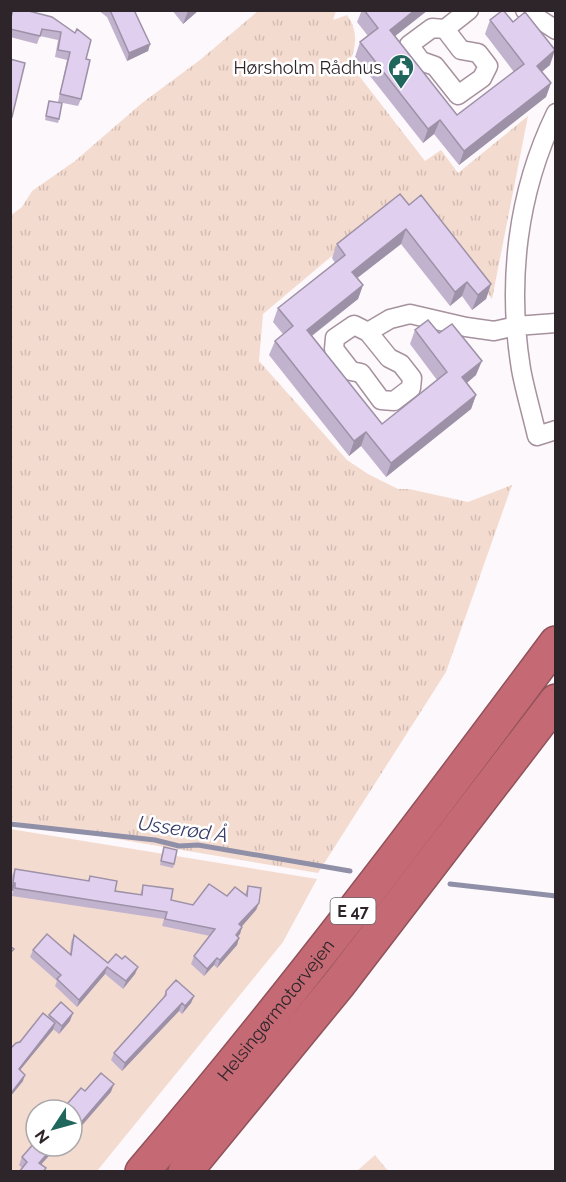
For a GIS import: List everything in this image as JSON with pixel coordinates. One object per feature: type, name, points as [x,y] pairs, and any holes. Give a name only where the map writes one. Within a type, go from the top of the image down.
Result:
[{"type":"highway","name":"Helsingørmotorvejen","points":[[142,1172],[306,970],[555,644]]},
{"type":"highway","name":"Helsingørmotorvejen","points":[[185,1172],[339,984],[555,701]]},
{"type":"highway","points":[[339,984],[421,902],[555,731]]},
{"type":"street","points":[[445,28],[469,10]]},
{"type":"street","points":[[525,10],[555,30]]},
{"type":"street","points":[[555,113],[541,143],[526,193],[516,253],[516,326],[522,371],[537,436],[555,430]]},
{"type":"street","points":[[368,332],[390,319],[410,314],[494,331],[516,326],[555,323]]},
{"type":"street","points":[[354,325],[368,332],[389,358],[401,364],[412,378],[411,388],[394,401],[381,400],[361,373],[351,371],[334,349],[335,338],[354,325]]},
{"type":"green space","points":[[258,11],[336,11],[333,20],[347,15],[355,33],[354,51],[349,63],[425,161],[441,150],[458,173],[528,116],[492,299],[423,210],[396,202],[263,314],[259,361],[347,460],[398,489],[409,489],[468,502],[512,485],[446,672],[318,873],[11,821],[10,216],[22,207],[32,191],[75,161],[142,103],[200,60]]},
{"type":"green space","points":[[10,829],[317,879],[283,942],[97,1171],[11,1171]]},
{"type":"green space","points":[[375,1155],[388,1171],[357,1171]]},
{"type":"building","points":[[13,10],[25,10],[52,17],[75,33],[77,29],[91,40],[86,59],[90,60],[81,99],[60,94],[70,52],[58,50],[61,32],[42,29],[40,36],[10,29]]},
{"type":"building","points":[[110,10],[134,10],[150,44],[129,53]]},
{"type":"building","name":"Hørsholm Rådhus","points":[[364,10],[415,10],[390,30],[457,115],[524,64],[490,20],[503,10],[513,22],[525,12],[555,50],[537,66],[551,83],[464,151],[440,120],[428,129],[360,42],[378,28]]},
{"type":"building","points":[[10,59],[25,63],[12,117],[10,116]]},
{"type":"building","points":[[49,101],[62,103],[59,119],[46,116]]},
{"type":"building","points":[[400,194],[409,205],[421,195],[491,284],[478,295],[467,282],[455,292],[406,229],[352,272],[363,285],[307,330],[382,424],[447,372],[415,330],[428,320],[439,333],[452,324],[482,361],[462,377],[476,395],[391,463],[366,432],[354,441],[275,341],[293,326],[278,308],[345,255],[337,244]]},
{"type":"building","points":[[164,847],[177,850],[174,864],[161,861]]},
{"type":"building","points":[[15,869],[89,881],[90,876],[117,881],[115,891],[142,895],[143,885],[173,889],[171,900],[193,905],[209,884],[227,896],[235,887],[247,896],[248,886],[261,888],[259,903],[239,924],[242,927],[236,935],[239,938],[220,960],[217,958],[207,969],[194,956],[215,929],[165,919],[167,912],[15,888],[15,883],[13,883]]},
{"type":"building","points":[[47,934],[71,955],[74,935],[108,963],[116,954],[122,959],[125,956],[138,967],[126,981],[107,967],[79,1000],[57,979],[61,975],[33,950]]},
{"type":"building","points":[[176,980],[194,996],[185,1006],[182,1003],[125,1063],[114,1053],[166,995],[166,991]]},
{"type":"building","points":[[61,1002],[73,1013],[62,1026],[49,1015]]},
{"type":"building","points":[[43,1013],[55,1023],[19,1069],[25,1075],[12,1092],[10,1090],[10,1049],[20,1042]]},
{"type":"building","points":[[101,1073],[114,1084],[84,1119],[84,1098],[72,1098],[81,1088],[85,1091]]},
{"type":"building","points":[[24,1155],[24,1158],[43,1158],[39,1163],[46,1168],[43,1172],[19,1172],[27,1162],[22,1157]]},
{"type":"waterway","name":"Usserød Å","points":[[10,824],[155,840],[179,846],[198,845],[350,871]]},
{"type":"waterway","name":"Usserød Å","points":[[450,884],[556,896]]},
{"type":"place","name":"Hørsholm Rådhus","points":[[401,90]]}]
